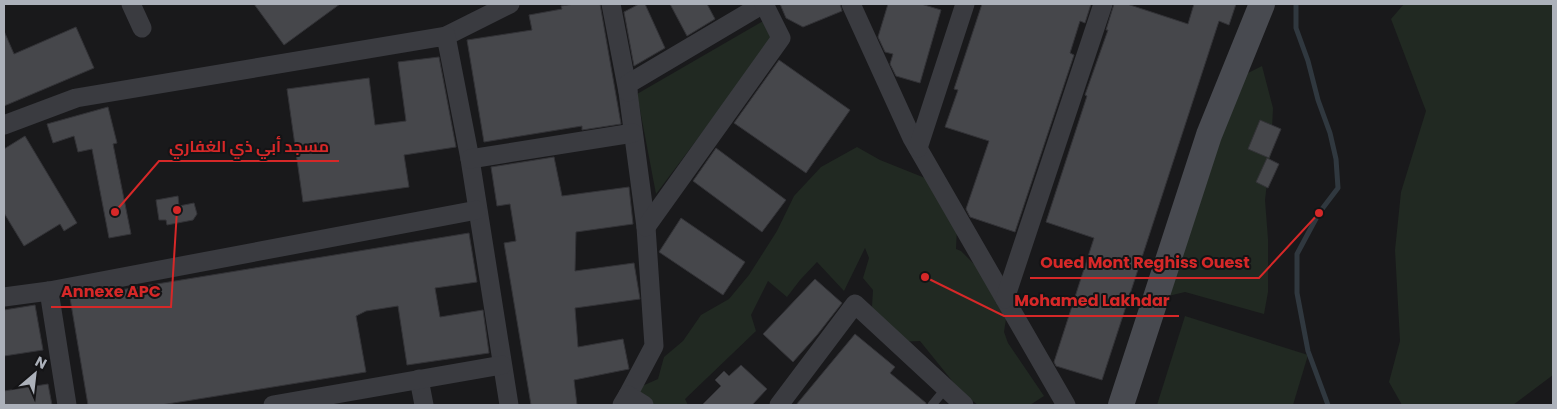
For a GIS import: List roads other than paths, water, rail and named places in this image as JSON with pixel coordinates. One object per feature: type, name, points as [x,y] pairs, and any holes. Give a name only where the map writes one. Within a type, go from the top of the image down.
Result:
[{"type":"main road","points":[[1121,405],[1209,135],[1262,4]]},
{"type":"street","points":[[131,4],[142,28]]},
{"type":"street","points":[[4,125],[76,98],[446,36],[510,4]]},
{"type":"street","points":[[611,4],[628,92],[646,227],[654,346],[625,400],[644,405]]},
{"type":"street","points":[[628,92],[628,84],[763,4],[781,38],[646,227]]},
{"type":"street","points":[[851,4],[918,148],[1066,405]]},
{"type":"street","points":[[918,148],[965,4]]},
{"type":"street","points":[[1005,299],[1103,4]]},
{"type":"street","points":[[446,36],[470,160],[508,405]]},
{"type":"street","points":[[470,160],[634,133]]},
{"type":"street","points":[[4,298],[477,210]]},
{"type":"street","points":[[49,291],[67,405]]},
{"type":"street","points":[[779,405],[855,304],[964,405]]},
{"type":"street","points":[[273,405],[502,365]]},
{"type":"street","points":[[419,380],[424,405]]},
{"type":"lane","points":[[932,405],[946,388]]},
{"type":"waterway","points":[[1296,4],[1296,28],[1330,133],[1336,159],[1338,188],[1319,213],[1297,254],[1297,293],[1308,351],[1328,405]]},
{"type":"place","name":"Annexe APC","points":[[177,210]]},
{"type":"place","name":"مسجد أبي ذي الغفاري","points":[[115,212]]},
{"type":"place","name":"Oued Mont Reghiss Ouest","points":[[1319,213]]},
{"type":"place","name":"Mohamed Lakhdar","points":[[925,277]]}]
